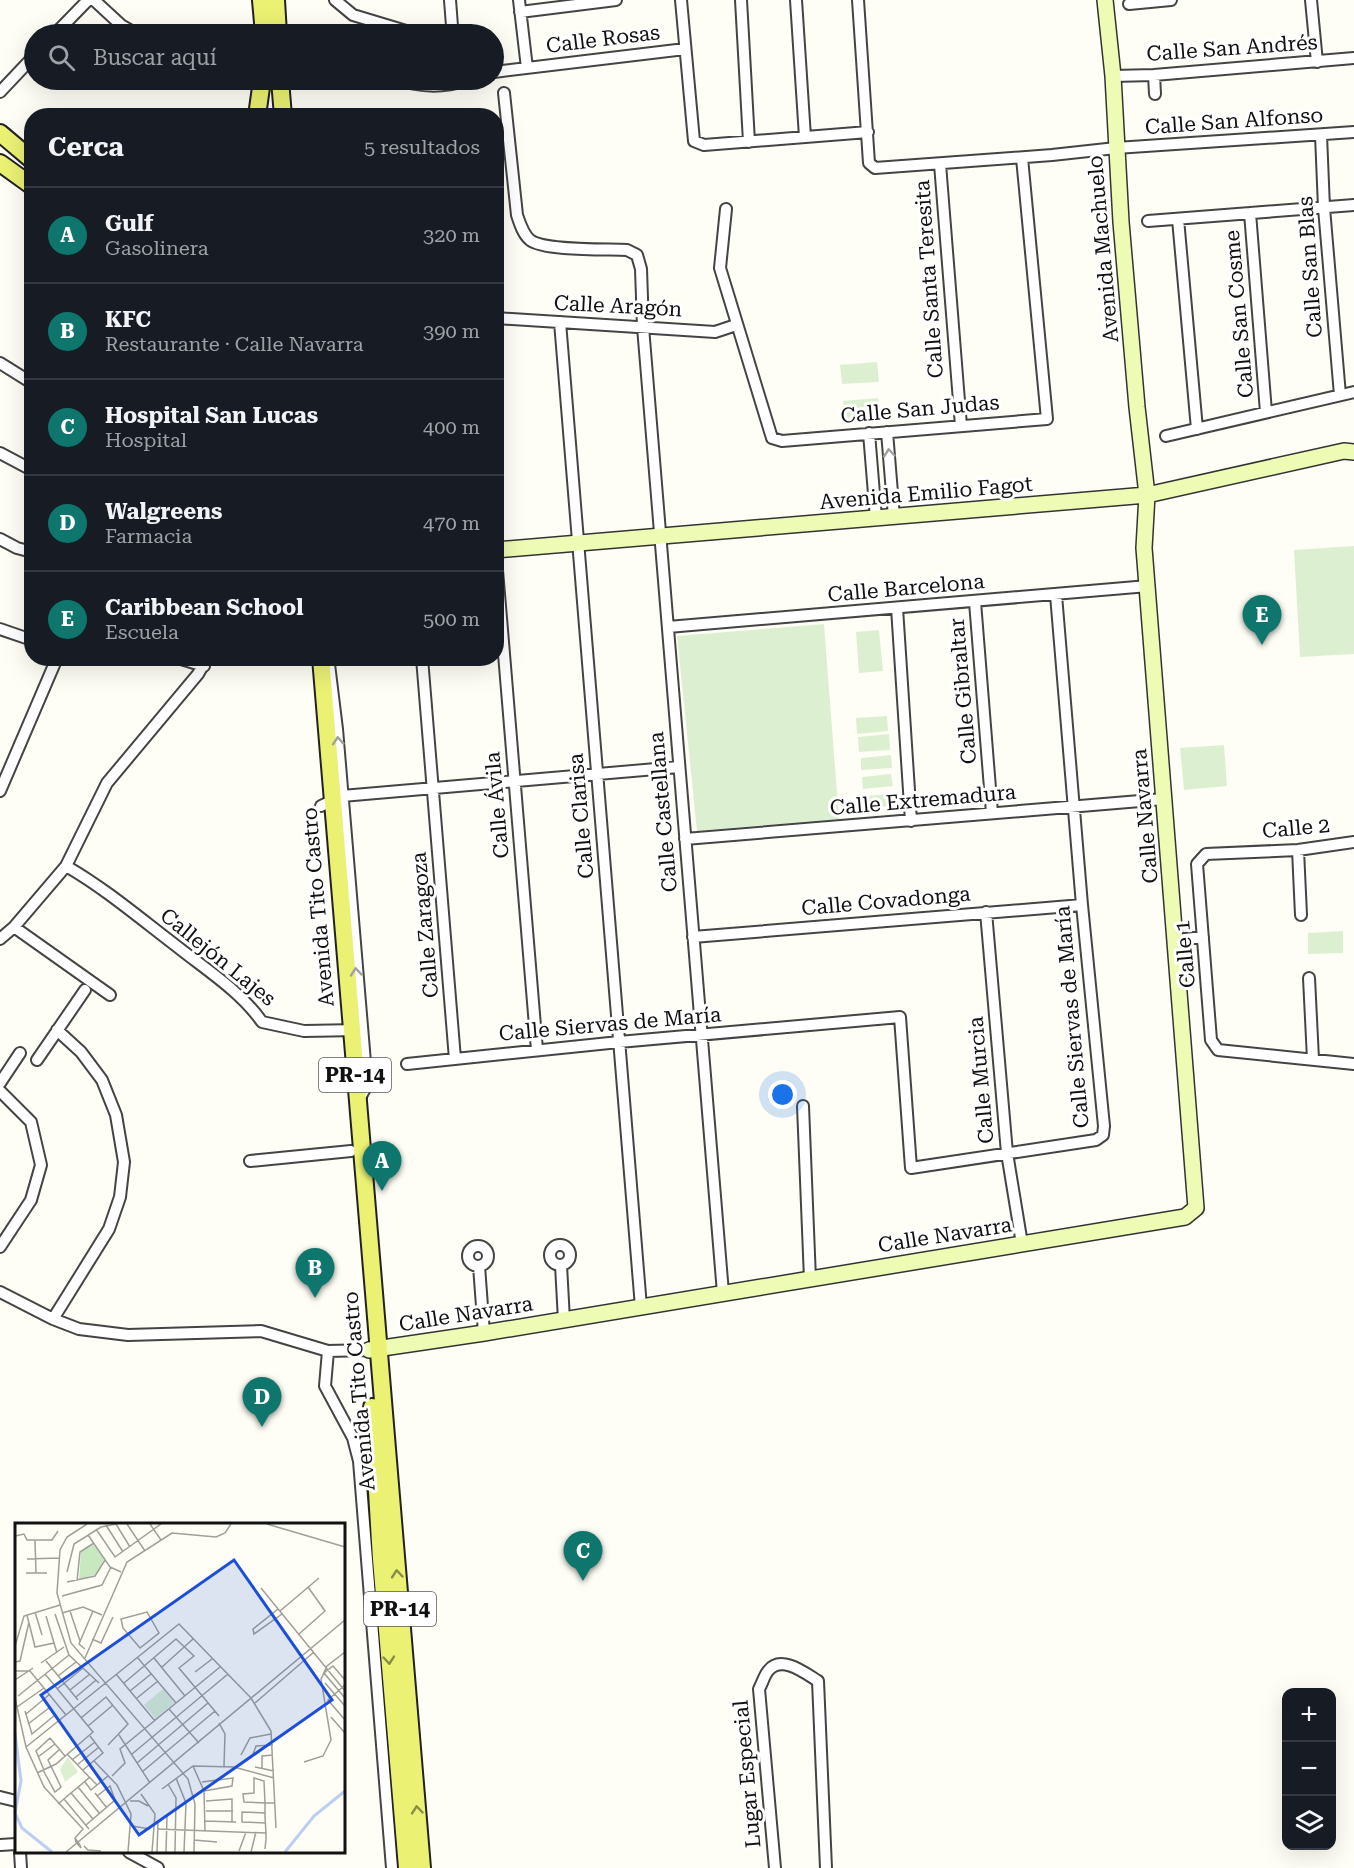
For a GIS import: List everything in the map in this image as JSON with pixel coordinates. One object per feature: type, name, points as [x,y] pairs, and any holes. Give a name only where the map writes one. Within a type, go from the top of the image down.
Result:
[{"type":"main road","points":[[261,0],[263,24]]},
{"type":"main road","points":[[276,0],[277,24]]},
{"type":"main road","points":[[254,108],[259,90]]},
{"type":"main road","points":[[258,108],[260,90]]},
{"type":"main road","points":[[281,90],[283,108]]},
{"type":"main road","points":[[0,133],[24,153]]},
{"type":"main road","points":[[0,163],[24,180]]},
{"type":"main road","name":"Avenida Tito Castro","points":[[311,666],[332,801]]},
{"type":"main road","name":"Avenida Tito Castro","points":[[322,666],[358,1102],[374,1349],[381,1559],[407,1868]]},
{"type":"main road","name":"Avenida Tito Castro","points":[[352,1030],[351,1151],[374,1349],[422,1868]]},
{"type":"street","points":[[65,24],[88,0]]},
{"type":"street","points":[[94,0],[119,24]]},
{"type":"street","points":[[335,0],[353,15],[383,24]]},
{"type":"street","points":[[450,0],[452,24]]},
{"type":"street","points":[[519,0],[526,68]]},
{"type":"street","points":[[520,12],[616,0]]},
{"type":"street","points":[[681,0],[694,141],[704,146],[868,132],[858,0]]},
{"type":"street","points":[[741,0],[749,141]]},
{"type":"street","points":[[796,0],[805,137]]},
{"type":"street","name":"Avenida Machuelo","points":[[1105,0],[1113,76],[1116,148],[1137,407],[1147,495]]},
{"type":"street","points":[[1129,4],[1171,0]]},
{"type":"street","points":[[1311,0],[1317,62]]},
{"type":"street","name":"Calle Rosas","points":[[504,71],[685,49]]},
{"type":"street","name":"Calle San Andrés","points":[[1113,76],[1154,75],[1354,58]]},
{"type":"street","points":[[0,92],[24,67]]},
{"type":"street","points":[[1154,75],[1155,94]]},
{"type":"street","name":"Calle Castellana","points":[[504,93],[517,215],[522,229],[530,239],[542,246],[627,250],[637,255],[642,268],[643,327],[723,1293]]},
{"type":"street","name":"Calle San Alfonso","points":[[868,132],[869,163],[875,168],[1022,158],[1116,148],[1354,132]]},
{"type":"street","name":"Calle San Blas","points":[[1321,135],[1324,208],[1340,395]]},
{"type":"street","name":"Calle San Judas","points":[[726,209],[720,268],[772,438],[782,441],[1047,418],[1022,158]]},
{"type":"street","name":"Calle Santa Teresita","points":[[940,164],[960,426]]},
{"type":"street","points":[[1148,221],[1354,205]]},
{"type":"street","name":"Calle San Cosme","points":[[1250,213],[1266,412]]},
{"type":"street","points":[[1178,219],[1197,429]]},
{"type":"street","name":"Calle Aragón","points":[[504,318],[715,332],[736,325]]},
{"type":"street","name":"Calle Clarisa","points":[[560,322],[641,1307]]},
{"type":"street","points":[[0,363],[24,378]]},
{"type":"street","points":[[1166,436],[1354,392]]},
{"type":"street","points":[[887,432],[894,517]]},
{"type":"street","points":[[869,433],[876,518]]},
{"type":"street","name":"Avenida Emilio Fagot","points":[[504,549],[1147,495],[1344,452],[1354,452]]},
{"type":"street","points":[[0,453],[24,466]]},
{"type":"street","name":"Calle Navarra","points":[[0,1292],[52,1319],[79,1329],[128,1335],[261,1331],[328,1351],[374,1349],[564,1320],[1185,1216],[1196,1208],[1144,548],[1147,495]]},
{"type":"street","points":[[0,538],[24,550]]},
{"type":"street","name":"Calle Barcelona","points":[[668,627],[1148,586]]},
{"type":"street","name":"Calle Siervas de María","points":[[407,1064],[900,1017],[911,1168],[1096,1140],[1103,1135],[1056,595]]},
{"type":"street","name":"Calle Gibraltar","points":[[975,602],[992,813]]},
{"type":"street","points":[[897,608],[910,821]]},
{"type":"street","points":[[0,629],[24,637]]},
{"type":"street","name":"Calle Ávila","points":[[504,652],[537,1050]]},
{"type":"street","points":[[0,791],[54,666]]},
{"type":"street","points":[[0,939],[14,927],[66,866],[107,783],[203,666]]},
{"type":"street","points":[[328,666],[332,687],[332,801],[352,1030],[363,1044],[367,1085],[358,1102]]},
{"type":"street","name":"Calle Zaragoza","points":[[423,666],[455,1059]]},
{"type":"street","points":[[332,801],[433,788],[679,767]]},
{"type":"street","name":"Calle Extremadura","points":[[685,839],[1164,799]]},
{"type":"street","name":"Calle 2","points":[[1241,852],[1298,850],[1354,842]]},
{"type":"street","points":[[1298,850],[1301,915]]},
{"type":"street","name":"Calle 1","points":[[1241,852],[1206,854],[1197,864],[1211,1040],[1218,1050],[1354,1064]]},
{"type":"street","name":"Callejón Lajes","points":[[66,866],[91,880],[221,981],[250,1005],[262,1022],[304,1031],[352,1030]]},
{"type":"street","name":"Calle Covadonga","points":[[693,937],[1082,905]]},
{"type":"street","name":"Calle Murcia","points":[[986,912],[1007,1153],[1022,1244]]},
{"type":"street","points":[[14,927],[110,995]]},
{"type":"street","points":[[1176,940],[1203,937]]},
{"type":"street","points":[[1309,978],[1313,1059]]},
{"type":"street","points":[[37,1060],[85,990]]},
{"type":"street","points":[[52,1319],[109,1229],[120,1197],[124,1162],[116,1115],[102,1080],[81,1052],[57,1030]]},
{"type":"street","points":[[0,1083],[20,1053]]},
{"type":"street","points":[[0,1091],[31,1122],[41,1165],[31,1200],[0,1247]]},
{"type":"street","points":[[803,1106],[810,1279]]},
{"type":"street","points":[[250,1161],[351,1151]]},
{"type":"street","points":[[561,1265],[564,1320]]},
{"type":"street","points":[[479,1266],[484,1333]]},
{"type":"street","points":[[328,1351],[325,1386],[353,1438],[359,1461],[392,1868]]},
{"type":"street","name":"Lugar Especial","points":[[775,1868],[759,1689],[769,1670],[781,1664],[798,1668],[818,1681],[826,1868]]},
{"type":"street","points":[[0,1797],[15,1801]]},
{"type":"street","points":[[0,1845],[15,1844]]},
{"type":"street","points":[[20,1853],[21,1868]]},
{"type":"street","points":[[132,1853],[158,1868]]},
{"type":"green space","points":[[877,362],[879,382],[842,384],[840,365]]},
{"type":"green space","points":[[878,398],[880,419],[845,422],[843,401]]},
{"type":"green space","points":[[1354,546],[1354,654],[1300,657],[1294,550]]},
{"type":"green space","points":[[824,624],[839,819],[697,831],[677,636]]},
{"type":"green space","points":[[879,630],[883,671],[859,673],[856,632]]},
{"type":"green space","points":[[887,716],[888,731],[857,734],[856,718]]},
{"type":"green space","points":[[889,734],[890,750],[859,752],[858,737]]},
{"type":"green space","points":[[1224,745],[1227,786],[1184,790],[1180,748]]},
{"type":"green space","points":[[891,755],[892,768],[861,770],[861,758]]},
{"type":"green space","points":[[891,774],[893,786],[863,789],[862,777]]},
{"type":"green space","points":[[893,794],[894,806],[864,808],[863,796]]},
{"type":"green space","points":[[1343,931],[1343,953],[1308,954],[1308,933]]},
{"type":"place","name":"Caribbean School","points":[[1262,645]]},
{"type":"place","name":"Gulf","points":[[382,1191]]},
{"type":"place","name":"KFC","points":[[315,1298]]},
{"type":"place","name":"Walgreens","points":[[262,1427]]},
{"type":"place","name":"Hospital San Lucas","points":[[583,1581]]}]
